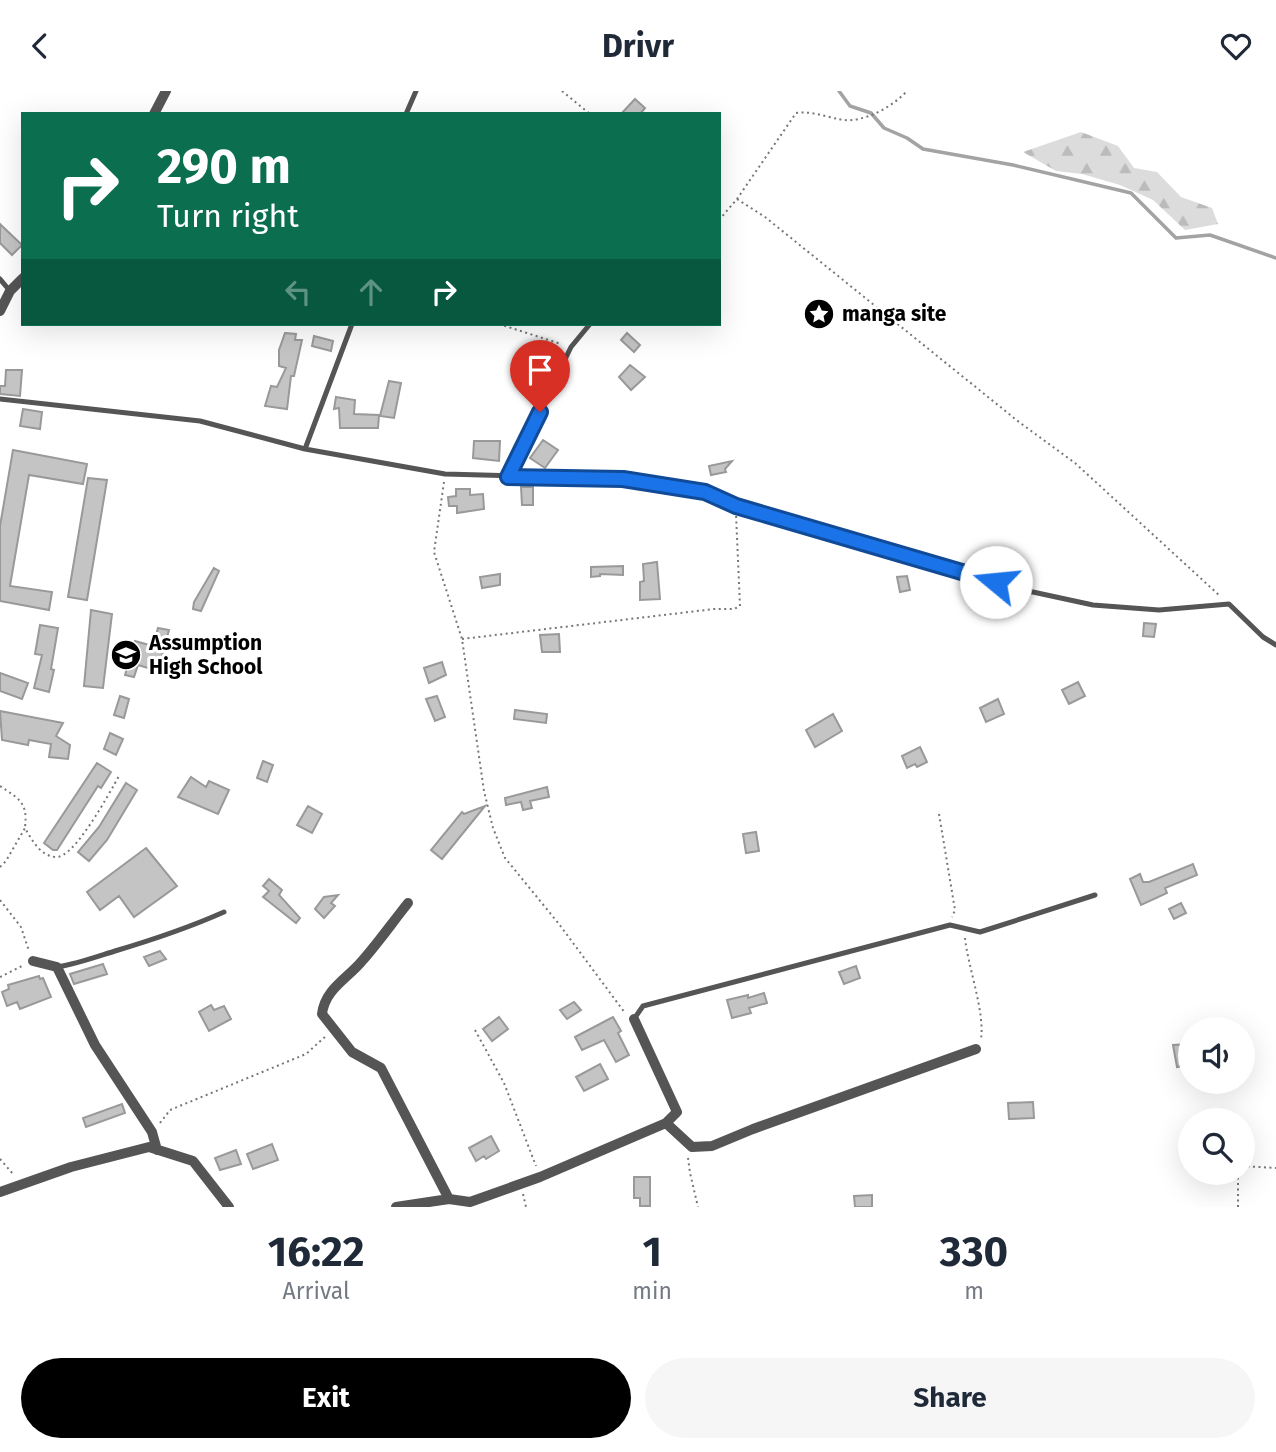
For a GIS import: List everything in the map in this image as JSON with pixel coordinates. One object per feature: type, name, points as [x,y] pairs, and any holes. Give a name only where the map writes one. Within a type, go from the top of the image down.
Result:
[{"type":"street","points":[[155,112],[166,91]]},
{"type":"street","points":[[0,311],[10,291],[21,280]]},
{"type":"street","points":[[408,903],[360,963],[334,988],[324,1004],[322,1014],[352,1052],[381,1068],[449,1199]]},
{"type":"street","points":[[33,961],[57,967],[95,1045],[152,1132],[158,1150]]},
{"type":"street","points":[[396,1207],[449,1199],[470,1202],[540,1177],[666,1123],[677,1112],[634,1019]]},
{"type":"street","points":[[666,1123],[692,1147],[712,1146],[976,1049]]},
{"type":"street","points":[[0,1192],[71,1167],[149,1147],[193,1161],[229,1207]]},
{"type":"lane","points":[[407,112],[416,91]]},
{"type":"lane","points":[[0,279],[10,291]]},
{"type":"lane","points":[[305,449],[351,326]]},
{"type":"lane","points":[[508,477],[571,347],[588,326]]},
{"type":"lane","points":[[0,399],[200,421],[305,449],[446,474],[623,479],[705,492],[736,506],[1019,589],[1093,605],[1159,610],[1229,604],[1263,637],[1276,645]]},
{"type":"lane","points":[[634,1019],[643,1006],[950,925],[981,932],[1095,895]]},
{"type":"lane","points":[[57,967],[156,939],[224,912]]},
{"type":"path","points":[[562,91],[588,112]]},
{"type":"path","points":[[721,218],[737,199],[796,113],[808,112],[851,121],[888,107],[907,91]]},
{"type":"path","points":[[737,199],[765,217],[1019,422],[1075,463],[1229,604]]},
{"type":"path","points":[[505,326],[571,347]]},
{"type":"path","points":[[446,474],[434,552],[462,639],[484,791],[493,828],[505,858],[559,924],[623,1011],[634,1019]]},
{"type":"path","points":[[462,639],[714,609],[734,609],[740,605],[736,506]]},
{"type":"path","points":[[25,828],[33,842],[44,853],[57,857],[65,855],[83,835],[119,776]]},
{"type":"path","points":[[0,786],[21,800],[26,814],[25,828],[0,867]]},
{"type":"path","points":[[939,814],[955,909],[950,925]]},
{"type":"path","points":[[0,900],[21,927],[33,961],[0,977]]},
{"type":"path","points":[[964,930],[982,1036],[976,1049]]},
{"type":"path","points":[[152,1132],[170,1110],[306,1054],[334,1029]]},
{"type":"path","points":[[475,1030],[504,1083],[540,1177]]},
{"type":"path","points":[[692,1147],[688,1160],[698,1207]]},
{"type":"path","points":[[0,1159],[23,1185]]},
{"type":"path","points":[[1255,1167],[1276,1168]]},
{"type":"path","points":[[1238,1185],[1238,1207]]},
{"type":"green space","points":[[1081,132],[1118,146],[1134,168],[1157,172],[1181,197],[1212,208],[1218,224],[1185,230],[1153,200],[1120,185],[1082,174],[1056,171],[1023,152]]},
{"type":"building","points":[[635,99],[645,108],[642,112],[623,112]]},
{"type":"building","points":[[0,224],[21,246],[12,255],[0,243]]},
{"type":"building","points":[[285,333],[296,334],[295,340],[302,340],[294,376],[291,376],[287,409],[265,406],[271,386],[277,387],[286,368],[279,366],[279,350]]},
{"type":"building","points":[[627,333],[640,345],[634,352],[621,340]]},
{"type":"building","points":[[314,336],[333,341],[331,351],[312,346]]},
{"type":"building","points":[[630,365],[645,377],[631,390],[619,377]]},
{"type":"building","points":[[6,370],[22,370],[20,396],[0,394],[0,386],[5,386]]},
{"type":"building","points":[[389,381],[401,383],[394,418],[380,416]]},
{"type":"building","points":[[336,397],[355,400],[354,414],[379,415],[378,428],[340,428],[339,408],[334,409]]},
{"type":"building","points":[[23,409],[42,412],[40,429],[20,426]]},
{"type":"building","points":[[543,440],[558,450],[545,468],[530,458]]},
{"type":"building","points":[[474,441],[500,441],[499,461],[473,458]]},
{"type":"building","points":[[13,450],[87,464],[83,484],[29,475],[10,586],[52,592],[49,610],[0,601],[0,526]]},
{"type":"building","points":[[732,461],[725,469],[726,472],[711,475],[709,466]]},
{"type":"building","points":[[88,478],[107,480],[87,600],[68,597]]},
{"type":"building","points":[[521,487],[533,487],[533,505],[522,505]]},
{"type":"building","points":[[456,489],[470,489],[470,495],[483,494],[484,509],[457,513],[457,506],[449,506],[448,497],[456,496]]},
{"type":"building","points":[[657,562],[660,599],[640,600],[640,582],[644,581],[643,564]]},
{"type":"building","points":[[623,566],[623,575],[600,574],[591,577],[591,567]]},
{"type":"building","points":[[214,568],[219,571],[201,611],[193,609],[194,602]]},
{"type":"building","points":[[500,574],[500,585],[482,588],[480,577]]},
{"type":"building","points":[[907,576],[910,590],[900,592],[897,577]]},
{"type":"building","points":[[91,610],[112,614],[103,688],[84,686]]},
{"type":"building","points":[[1144,623],[1156,624],[1154,637],[1143,636]]},
{"type":"building","points":[[40,625],[58,628],[49,692],[34,688],[42,655],[35,654]]},
{"type":"building","points":[[158,628],[169,630],[158,671],[138,665],[134,677],[125,675],[135,641],[153,646]]},
{"type":"building","points":[[559,634],[560,652],[542,652],[540,635]]},
{"type":"building","points":[[442,662],[446,675],[429,683],[424,668]]},
{"type":"building","points":[[0,673],[28,683],[22,699],[0,691]]},
{"type":"building","points":[[1078,682],[1085,696],[1069,704],[1062,690]]},
{"type":"building","points":[[120,696],[129,699],[124,718],[114,715]]},
{"type":"building","points":[[437,696],[445,717],[435,721],[426,699]]},
{"type":"building","points":[[998,699],[1004,714],[986,722],[980,708]]},
{"type":"building","points":[[515,710],[547,714],[546,723],[514,719]]},
{"type":"building","points":[[0,711],[63,723],[56,736],[70,745],[68,759],[49,757],[51,744],[29,740],[28,745],[2,740]]},
{"type":"building","points":[[833,714],[842,731],[815,747],[806,730]]},
{"type":"building","points":[[110,733],[123,739],[116,755],[104,749]]},
{"type":"building","points":[[920,747],[927,762],[907,768],[902,756]]},
{"type":"building","points":[[263,761],[273,765],[267,782],[257,778]]},
{"type":"building","points":[[97,763],[111,772],[101,788],[98,786],[57,850],[53,850],[44,843]]},
{"type":"building","points":[[191,777],[206,787],[209,781],[229,790],[218,814],[178,797]]},
{"type":"building","points":[[126,783],[137,790],[107,840],[89,861],[78,852],[99,827]]},
{"type":"building","points":[[547,787],[549,797],[530,801],[532,808],[523,810],[521,802],[506,805],[505,798]]},
{"type":"building","points":[[308,806],[322,814],[312,833],[297,825]]},
{"type":"building","points":[[485,806],[442,859],[431,850],[462,812],[464,814]]},
{"type":"building","points":[[756,832],[759,851],[746,853],[743,834]]},
{"type":"building","points":[[146,848],[177,886],[134,917],[119,896],[100,910],[87,892]]},
{"type":"building","points":[[1193,864],[1197,875],[1165,888],[1167,893],[1141,905],[1130,879],[1140,874],[1143,882],[1149,882]]},
{"type":"building","points":[[269,879],[282,890],[279,895],[300,918],[296,923],[263,897],[269,891],[263,886]]},
{"type":"building","points":[[338,895],[331,903],[335,906],[324,918],[315,909],[324,897]]},
{"type":"building","points":[[1181,903],[1186,913],[1174,919],[1169,909]]},
{"type":"building","points":[[160,951],[166,959],[149,966],[144,957]]},
{"type":"building","points":[[103,964],[107,974],[74,984],[70,974]]},
{"type":"building","points":[[856,966],[860,978],[844,984],[839,972]]},
{"type":"building","points":[[39,976],[40,979],[43,978],[51,997],[20,1009],[17,1002],[7,1006],[2,992],[9,989],[8,985]]},
{"type":"building","points":[[764,993],[767,1003],[749,1008],[751,1013],[732,1018],[727,1000]]},
{"type":"building","points":[[574,1002],[581,1010],[567,1019],[560,1010]]},
{"type":"building","points":[[211,1005],[214,1010],[224,1006],[231,1019],[209,1031],[199,1012]]},
{"type":"building","points":[[499,1017],[508,1029],[492,1041],[483,1029]]},
{"type":"building","points":[[613,1017],[629,1055],[616,1062],[604,1040],[582,1050],[575,1037]]},
{"type":"building","points":[[1173,1045],[1178,1045],[1178,1067],[1177,1067]]},
{"type":"building","points":[[600,1064],[608,1079],[584,1091],[576,1077]]},
{"type":"building","points":[[1033,1102],[1034,1118],[1009,1119],[1008,1103]]},
{"type":"building","points":[[122,1104],[125,1113],[86,1127],[83,1118]]},
{"type":"building","points":[[491,1136],[499,1151],[486,1159],[484,1156],[476,1161],[469,1148]]},
{"type":"building","points":[[272,1144],[278,1160],[253,1169],[247,1154]]},
{"type":"building","points":[[236,1150],[241,1164],[220,1170],[215,1158]]},
{"type":"building","points":[[634,1177],[650,1177],[650,1206],[640,1206],[640,1198],[634,1198]]},
{"type":"building","points":[[872,1195],[872,1207],[855,1207],[854,1196]]},
{"type":"waterway","points":[[839,91],[850,106],[871,113],[884,128],[923,149],[1013,165],[1131,193],[1176,238],[1210,235],[1276,258]]},
{"type":"place","name":"manga site","points":[[819,314]]},
{"type":"place","name":"Assumption High School","points":[[126,655]]},
{"type":"route","points":[[540,412],[508,477],[623,479],[705,492],[736,506],[996,582]]}]
